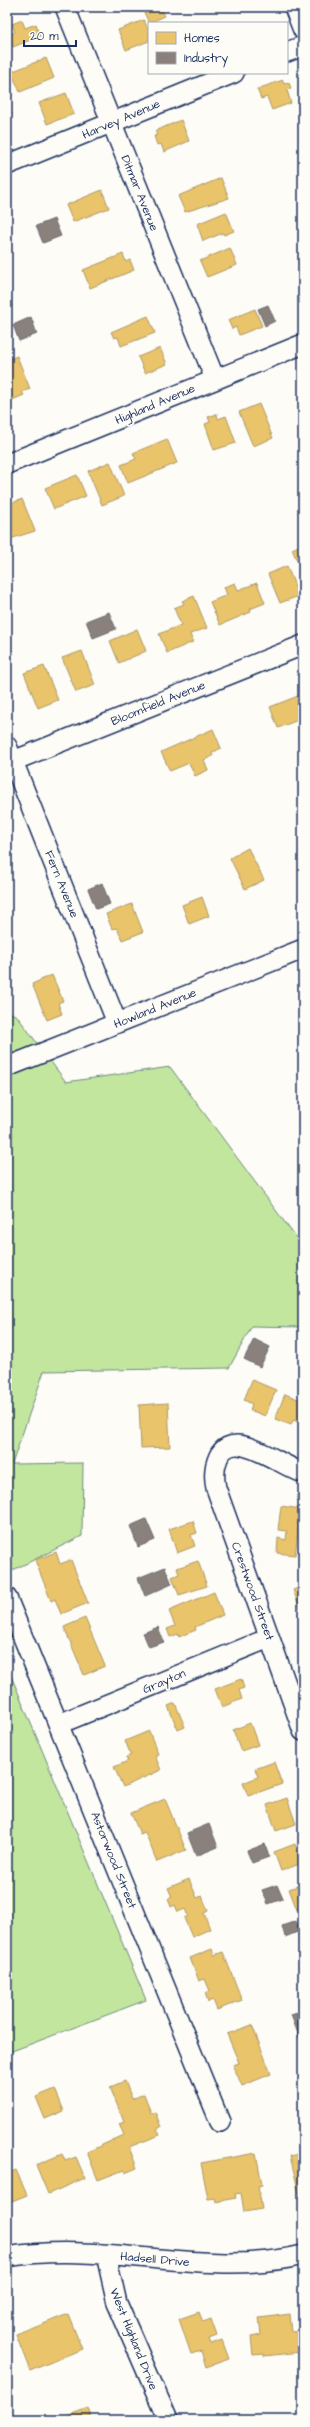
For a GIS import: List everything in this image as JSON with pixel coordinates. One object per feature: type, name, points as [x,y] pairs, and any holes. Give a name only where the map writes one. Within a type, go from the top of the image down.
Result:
[{"type":"street","name":"Ditmar Avenue","points":[[65,7],[215,379]]},
{"type":"street","points":[[294,7],[303,30]]},
{"type":"street","points":[[288,52],[303,46]]},
{"type":"street","name":"Harvey Avenue","points":[[7,165],[232,74]]},
{"type":"street","name":"Highland Avenue","points":[[7,464],[303,344]]},
{"type":"street","name":"Bloomfield Avenue","points":[[10,753],[303,645]]},
{"type":"street","name":"Fern Avenue","points":[[10,753],[117,1023]]},
{"type":"street","name":"Howland Avenue","points":[[7,1066],[303,949]]},
{"type":"street","name":"Crestwood Street","points":[[303,1473],[243,1446],[233,1446],[222,1451],[215,1464],[216,1488],[303,1731]]},
{"type":"street","name":"Astorwood Street","points":[[7,1598],[220,2122]]},
{"type":"street","name":"Grayton","points":[[59,1724],[270,1638]]},
{"type":"street","name":"Hadsell Drive","points":[[7,2257],[56,2252],[146,2256],[225,2265],[273,2261],[303,2255]]},
{"type":"street","name":"West Highland Drive","points":[[106,2255],[117,2303],[168,2420]]},
{"type":"green space","points":[[7,1011],[17,1016],[66,1082],[170,1067],[303,1247],[303,1327],[252,1326],[229,1368],[44,1371],[12,1464],[83,1463],[82,1536],[7,1573]]},
{"type":"green space","points":[[7,1666],[146,2000],[7,2053]]},
{"type":"building: Homes","points":[[108,7],[118,7],[109,10]]},
{"type":"building: Homes","points":[[147,7],[160,7],[165,16],[149,22],[143,10]]},
{"type":"building: Homes","points":[[22,20],[25,28],[36,24],[40,36],[13,47],[9,35],[15,32],[12,24]]},
{"type":"building: Homes","points":[[144,20],[148,30],[148,41],[126,50],[118,30]]},
{"type":"building: Homes","points":[[46,58],[54,78],[20,92],[11,72]]},
{"type":"building: Homes","points":[[283,80],[284,84],[289,83],[291,88],[287,90],[291,103],[272,110],[267,97],[261,99],[257,89]]},
{"type":"building: Homes","points":[[66,93],[74,114],[47,124],[39,103]]},
{"type":"building: Homes","points":[[181,120],[189,141],[164,152],[161,144],[157,145],[154,136],[157,135],[155,131]]},
{"type":"building: Homes","points":[[221,178],[229,198],[185,212],[178,196]]},
{"type":"building: Homes","points":[[102,190],[109,208],[73,222],[66,205]]},
{"type":"building: Homes","points":[[226,212],[234,231],[224,235],[223,233],[203,241],[197,224]]},
{"type":"building: Homes","points":[[230,248],[237,265],[207,277],[200,261]]},
{"type":"building: Homes","points":[[123,254],[126,262],[130,260],[134,270],[90,288],[83,270]]},
{"type":"building: Homes","points":[[255,309],[262,326],[239,335],[236,327],[232,329],[228,320]]},
{"type":"building: Homes","points":[[148,316],[155,333],[121,346],[118,337],[114,338],[111,332]]},
{"type":"building: Homes","points":[[160,348],[167,364],[145,373],[138,357]]},
{"type":"building: Homes","points":[[17,356],[30,389],[22,392],[24,395],[10,401],[7,398],[7,376],[9,375],[7,360]]},
{"type":"building: Homes","points":[[259,404],[273,438],[253,446],[239,412]]},
{"type":"building: Homes","points":[[217,414],[218,419],[226,416],[236,443],[214,450],[205,424],[210,422],[208,417]]},
{"type":"building: Homes","points":[[167,439],[177,463],[128,483],[121,465],[136,459],[133,453]]},
{"type":"building: Homes","points":[[110,462],[124,496],[102,505],[88,471]]},
{"type":"building: Homes","points":[[77,475],[86,496],[54,509],[45,488]]},
{"type":"building: Homes","points":[[22,499],[35,531],[7,540],[7,505]]},
{"type":"building: Homes","points":[[303,544],[303,567],[300,568],[292,549]]},
{"type":"building: Homes","points":[[287,566],[299,596],[280,603],[268,574]]},
{"type":"building: Homes","points":[[235,583],[238,590],[257,583],[265,603],[250,609],[251,612],[220,625],[210,602],[227,595],[224,587]]},
{"type":"building: Homes","points":[[194,596],[207,628],[190,634],[193,642],[167,653],[159,634],[181,625],[174,608],[184,604],[182,601]]},
{"type":"building: Homes","points":[[137,629],[146,651],[119,663],[110,641]]},
{"type":"building: Homes","points":[[82,651],[95,685],[76,692],[62,658]]},
{"type":"building: Homes","points":[[44,666],[58,700],[38,708],[24,673]]},
{"type":"building: Homes","points":[[303,694],[303,718],[278,728],[270,707]]},
{"type":"building: Homes","points":[[213,729],[221,748],[212,753],[213,756],[204,760],[208,770],[195,776],[189,763],[170,771],[161,752]]},
{"type":"building: Homes","points":[[248,848],[264,880],[245,889],[230,858]]},
{"type":"building: Homes","points":[[202,897],[209,916],[189,924],[182,905]]},
{"type":"building: Homes","points":[[132,904],[143,932],[122,940],[117,928],[112,929],[106,914]]},
{"type":"building: Homes","points":[[52,975],[63,1001],[58,1003],[62,1014],[47,1020],[32,984]]},
{"type":"building: Homes","points":[[252,1380],[276,1390],[265,1416],[250,1410],[252,1404],[244,1400]]},
{"type":"building: Homes","points":[[285,1394],[303,1401],[303,1416],[300,1423],[293,1420],[291,1425],[275,1419]]},
{"type":"building: Homes","points":[[168,1403],[170,1447],[141,1448],[139,1405]]},
{"type":"building: Homes","points":[[281,1506],[301,1509],[295,1555],[277,1553],[278,1538],[286,1540],[287,1531],[278,1530]]},
{"type":"building: Homes","points":[[193,1521],[197,1533],[191,1535],[195,1546],[177,1553],[169,1529]]},
{"type":"building: Homes","points":[[56,1552],[60,1564],[71,1560],[88,1603],[61,1614],[55,1599],[51,1601],[35,1560]]},
{"type":"building: Homes","points":[[198,1561],[207,1586],[179,1595],[172,1577],[179,1574],[177,1568]]},
{"type":"building: Homes","points":[[303,1586],[303,1616],[293,1590]]},
{"type":"building: Homes","points":[[214,1592],[223,1615],[195,1627],[196,1630],[179,1637],[178,1634],[170,1637],[167,1629],[175,1626],[169,1611]]},
{"type":"building: Homes","points":[[85,1618],[105,1666],[84,1675],[64,1627]]},
{"type":"building: Homes","points":[[241,1679],[244,1688],[239,1690],[242,1699],[222,1707],[215,1689]]},
{"type":"building: Homes","points":[[175,1703],[185,1727],[178,1730],[168,1706]]},
{"type":"building: Homes","points":[[250,1723],[258,1745],[241,1751],[233,1730]]},
{"type":"building: Homes","points":[[149,1731],[158,1754],[155,1756],[161,1770],[123,1787],[114,1767],[128,1761],[126,1757],[131,1755],[125,1741]]},
{"type":"building: Homes","points":[[274,1762],[282,1784],[248,1796],[243,1783],[258,1777],[255,1769]]},
{"type":"building: Homes","points":[[287,1798],[296,1824],[276,1831],[267,1805]]},
{"type":"building: Homes","points":[[165,1799],[186,1850],[157,1862],[145,1832],[140,1834],[131,1813]]},
{"type":"building: Homes","points":[[295,1844],[302,1863],[281,1871],[274,1852]]},
{"type":"building: Homes","points":[[189,1879],[197,1898],[202,1896],[208,1911],[204,1913],[210,1929],[192,1937],[184,1918],[188,1916],[185,1909],[178,1912],[175,1905],[171,1907],[168,1899],[172,1897],[168,1888]]},
{"type":"building: Homes","points":[[303,1884],[303,1907],[297,1910],[289,1889]]},
{"type":"building: Homes","points":[[212,1949],[214,1955],[223,1952],[242,2000],[217,2010],[213,2000],[208,2002],[205,1993],[210,1991],[205,1979],[199,1981],[190,1958]]},
{"type":"building: Homes","points":[[252,2025],[271,2074],[242,2086],[233,2065],[239,2063],[227,2034]]},
{"type":"building: Homes","points":[[125,2081],[132,2099],[144,2094],[151,2113],[155,2112],[161,2127],[157,2129],[160,2135],[129,2147],[137,2168],[125,2173],[124,2170],[98,2180],[87,2152],[124,2135],[119,2124],[124,2122],[110,2087]]},
{"type":"building: Homes","points":[[55,2089],[64,2111],[45,2119],[36,2097]]},
{"type":"building: Homes","points":[[256,2153],[262,2185],[258,2186],[262,2209],[244,2212],[241,2193],[235,2194],[236,2198],[216,2202],[215,2198],[208,2199],[201,2163]]},
{"type":"building: Homes","points":[[303,2153],[303,2202],[301,2202],[290,2156]]},
{"type":"building: Homes","points":[[62,2154],[65,2161],[76,2157],[85,2178],[48,2194],[36,2165]]},
{"type":"building: Homes","points":[[16,2170],[27,2195],[7,2203],[7,2174]]},
{"type":"building: Homes","points":[[199,2312],[203,2322],[211,2319],[217,2336],[209,2339],[211,2344],[222,2340],[229,2359],[206,2367],[201,2351],[191,2354],[179,2319]]},
{"type":"building: Homes","points":[[68,2314],[82,2349],[30,2371],[16,2335]]},
{"type":"building: Homes","points":[[290,2314],[292,2332],[303,2331],[303,2374],[301,2352],[264,2356],[264,2354],[253,2355],[251,2337],[261,2335],[259,2318]]},
{"type":"building: Homes","points":[[88,2408],[92,2420],[61,2420],[61,2418]]},
{"type":"building: Industry","points":[[7,101],[12,114],[7,116]]},
{"type":"building: Industry","points":[[54,219],[61,236],[43,243],[36,226]]},
{"type":"building: Industry","points":[[268,305],[275,321],[265,326],[258,309]]},
{"type":"building: Industry","points":[[31,317],[37,334],[19,341],[13,325]]},
{"type":"building: Industry","points":[[109,612],[116,629],[93,638],[86,621]]},
{"type":"building: Industry","points":[[102,883],[110,904],[96,909],[88,889]]},
{"type":"building: Industry","points":[[254,1339],[270,1347],[260,1367],[244,1359]]},
{"type":"building: Industry","points":[[146,1519],[155,1540],[138,1547],[130,1526]]},
{"type":"building: Industry","points":[[165,1567],[172,1584],[145,1596],[138,1578]]},
{"type":"building: Industry","points":[[158,1627],[164,1642],[149,1647],[143,1633]]},
{"type":"building: Industry","points":[[209,1824],[218,1847],[196,1856],[187,1833]]},
{"type":"building: Industry","points":[[265,1844],[269,1857],[252,1863],[247,1851]]},
{"type":"building: Industry","points":[[277,1885],[283,1899],[268,1904],[262,1890]]},
{"type":"building: Industry","points":[[296,1921],[300,1931],[285,1937],[282,1926]]},
{"type":"building: Industry","points":[[303,2011],[303,2047],[291,2015]]}]
